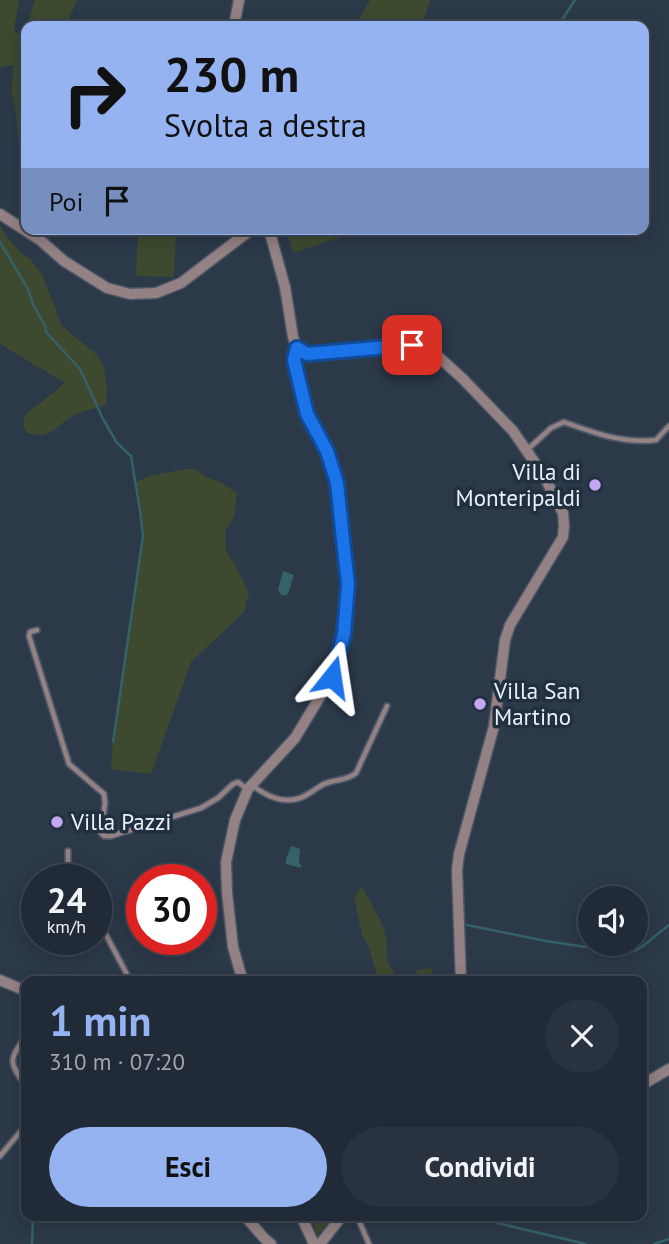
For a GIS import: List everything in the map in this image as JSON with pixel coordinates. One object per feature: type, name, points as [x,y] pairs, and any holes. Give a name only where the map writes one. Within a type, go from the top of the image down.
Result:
[{"type":"street","points":[[235,21],[239,0]]},
{"type":"street","points":[[0,214],[21,228]]},
{"type":"street","points":[[32,235],[64,261],[107,288],[130,294],[156,293],[181,283],[244,235]]},
{"type":"street","points":[[241,976],[233,947],[226,862],[235,820],[250,787],[295,738],[332,677],[344,634],[348,584],[337,483],[327,451],[307,414],[294,360],[297,348],[285,287],[271,235]]},
{"type":"street","points":[[297,348],[307,354],[412,345],[430,349],[513,431],[544,476],[563,513],[562,537],[510,625],[505,639],[494,726],[459,854],[457,870],[461,976]]},
{"type":"street","points":[[0,980],[21,989]]},
{"type":"street","points":[[647,1082],[669,1069]]},
{"type":"street","points":[[249,1221],[271,1244]]},
{"type":"street","points":[[303,1221],[314,1244]]},
{"type":"street","points":[[320,1244],[338,1221]]},
{"type":"lane","points":[[527,450],[551,428],[564,422],[614,438],[644,442],[656,440],[669,426]]},
{"type":"lane","points":[[37,630],[30,632],[29,636],[69,764],[104,794],[101,833],[104,836],[201,808],[238,782],[268,797],[280,799],[300,798],[325,784],[351,778],[356,773],[387,706]]},
{"type":"lane","points":[[68,851],[69,864]]},
{"type":"lane","points":[[112,946],[128,976]]},
{"type":"lane","points":[[21,1043],[12,1062],[21,1079]]},
{"type":"lane","points":[[0,1156],[21,1131]]},
{"type":"lane","points":[[359,1221],[369,1244]]},
{"type":"shaded area","points":[[0,0],[19,0],[14,30],[21,35],[21,141],[18,138],[11,89],[13,65],[0,67]]},
{"type":"shaded area","points":[[35,0],[77,0],[68,21],[29,21]]},
{"type":"shaded area","points":[[370,0],[430,0],[424,21],[358,21]]},
{"type":"shaded area","points":[[0,225],[5,235],[42,274],[62,326],[96,354],[104,367],[106,405],[77,414],[43,435],[27,433],[23,424],[25,415],[65,383],[0,344]]},
{"type":"shaded area","points":[[138,235],[176,235],[174,277],[136,276]]},
{"type":"shaded area","points":[[288,235],[347,235],[293,253]]},
{"type":"shaded area","points":[[195,469],[237,493],[234,517],[225,531],[226,551],[249,593],[244,612],[191,662],[151,774],[111,769],[143,536],[135,483],[149,476]]},
{"type":"shaded area","points":[[283,571],[294,575],[288,594],[282,596],[278,590]]},
{"type":"shaded area","points":[[291,846],[300,849],[301,868],[286,864]]},
{"type":"shaded area","points":[[362,886],[382,924],[388,963],[395,976],[377,976],[369,947],[362,935],[354,897]]},
{"type":"shaded area","points":[[432,968],[431,976],[412,976],[418,970]]},
{"type":"shaded area","points":[[312,1221],[329,1221],[318,1235]]},
{"type":"waterway","points":[[561,21],[575,0]]},
{"type":"waterway","points":[[0,242],[28,289],[46,332],[80,369],[117,443],[131,456],[143,536],[113,742]]},
{"type":"waterway","points":[[467,925],[546,941],[627,952],[643,946],[669,925]]},
{"type":"waterway","points":[[32,1244],[33,1221]]},
{"type":"waterway","points":[[497,1223],[586,1244]]},
{"type":"waterway","points":[[654,1244],[669,1239]]},
{"type":"place","name":"Villa di Monteripaldi","points":[[595,485]]},
{"type":"place","name":"Villa San Martino","points":[[480,704]]},
{"type":"place","name":"Villa Pazzi","points":[[57,822]]},
{"type":"route","points":[[332,677],[344,634],[348,584],[337,483],[327,451],[307,414],[294,360],[297,348],[307,354],[412,345]]}]
